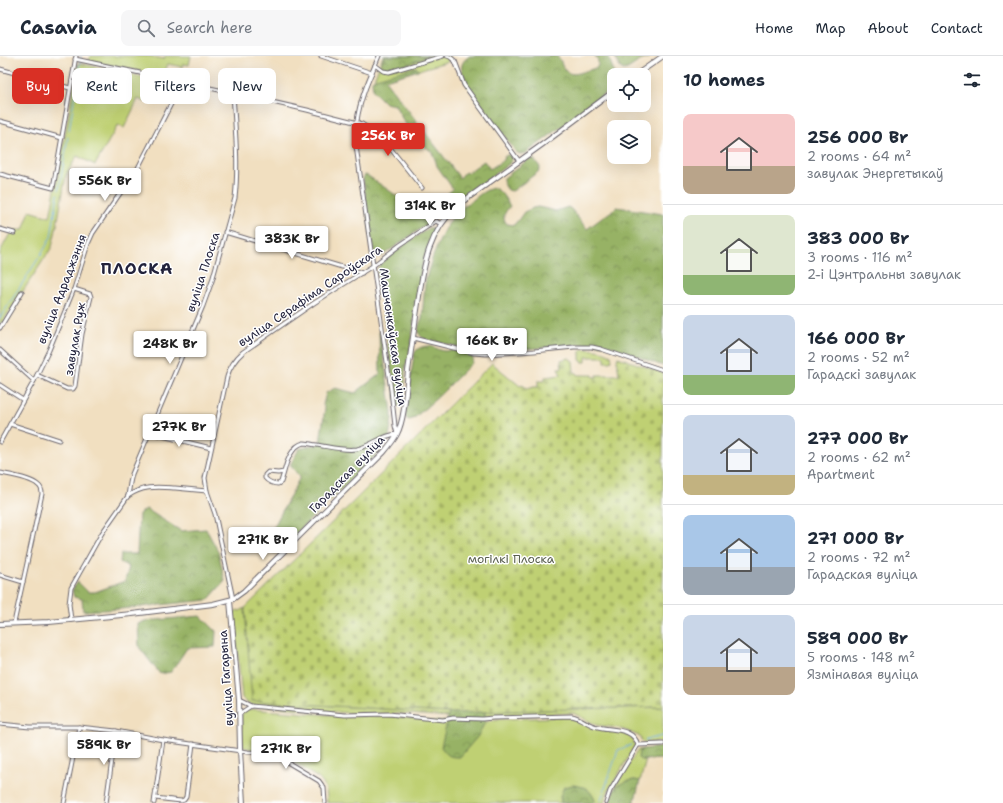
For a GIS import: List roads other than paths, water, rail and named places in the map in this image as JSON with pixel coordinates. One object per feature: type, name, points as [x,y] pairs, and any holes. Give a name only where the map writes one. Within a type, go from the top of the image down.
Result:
[{"type":"main road","points":[[646,68],[663,56]]},
{"type":"main road","name":"Гарадская вуліца","points":[[0,624],[71,620],[147,613],[214,604],[231,600],[244,591],[384,452],[397,434],[404,409],[424,266],[431,243],[441,224],[449,213],[607,96]]},
{"type":"main road","name":"вуліца Гагарына","points":[[231,600],[239,700],[243,803]]},
{"type":"street","points":[[85,61],[87,56]]},
{"type":"street","points":[[321,56],[372,73]]},
{"type":"street","name":"Машчонкаўская вуліца","points":[[379,56],[361,101],[356,122],[356,146],[392,390],[397,434]]},
{"type":"street","points":[[375,65],[383,71],[389,72],[443,56]]},
{"type":"street","points":[[447,56],[455,61],[464,85],[519,161]]},
{"type":"street","points":[[0,174],[53,188],[76,58],[140,73]]},
{"type":"street","points":[[0,68],[70,88]]},
{"type":"street","points":[[276,103],[356,122],[368,127],[381,137],[422,188]]},
{"type":"street","name":"вуліца Адраджэння","points":[[0,440],[34,381],[52,343],[74,289],[88,244],[93,233],[121,192],[127,186],[138,168],[171,104]]},
{"type":"street","name":"вуліца Плоска","points":[[71,620],[69,598],[73,584],[102,533],[128,496],[132,474],[203,306],[212,281],[234,205],[237,163],[234,104]]},
{"type":"street","points":[[0,121],[62,138]]},
{"type":"street","name":"вуліца Серафіма Сароўскага","points":[[231,600],[214,514],[207,491],[205,478],[228,372],[233,363],[243,352],[314,303],[374,265],[400,245],[436,221],[441,224]]},
{"type":"street","points":[[0,229],[14,233]]},
{"type":"street","points":[[225,232],[362,273]]},
{"type":"street","name":"завулак Руж","points":[[37,375],[67,388],[71,389],[75,386],[82,334],[91,297],[90,294],[74,289]]},
{"type":"street","points":[[0,328],[22,292]]},
{"type":"street","points":[[413,338],[486,354],[592,347],[663,370]]},
{"type":"street","points":[[0,350],[34,381]]},
{"type":"street","points":[[0,385],[23,400]]},
{"type":"street","points":[[10,424],[59,440]]},
{"type":"street","points":[[150,433],[211,448]]},
{"type":"street","points":[[284,472],[268,472],[265,475],[265,478],[278,484],[281,482],[284,472],[286,463],[290,455],[296,448],[304,443],[342,449],[356,449],[369,445],[386,436],[397,434]]},
{"type":"street","points":[[0,473],[32,481],[42,490],[14,623]]},
{"type":"street","points":[[128,496],[137,490],[153,487],[207,491]]},
{"type":"street","points":[[0,575],[23,582]]},
{"type":"street","points":[[239,700],[250,706],[345,715],[389,714],[443,720],[453,718],[482,719],[578,717],[596,727],[618,729],[626,732],[637,740],[638,745],[610,791],[606,803]]},
{"type":"street","points":[[239,714],[250,706]]},
{"type":"street","points":[[0,724],[30,727],[79,726],[163,740],[248,752],[267,753],[277,756],[319,781],[324,788],[324,803]]},
{"type":"street","points":[[64,803],[79,726]]},
{"type":"street","points":[[106,803],[116,731]]},
{"type":"street","points":[[154,803],[163,740]]},
{"type":"street","points":[[155,798],[181,801],[184,800],[186,797],[193,744]]},
{"type":"street","points":[[638,745],[663,744]]},
{"type":"waterway","points":[[69,131],[81,56]]},
{"type":"waterway","points":[[59,190],[68,137]]},
{"type":"waterway","points":[[0,318],[51,237],[58,194]]},
{"type":"waterway","points":[[645,740],[663,736]]},
{"type":"waterway","points":[[600,803],[618,750],[631,745]]},
{"type":"district","name":"ПЛОСКА","points":[[137,268]]},
{"type":"park label","name":"могілкі Плоска","points":[[511,559]]}]
